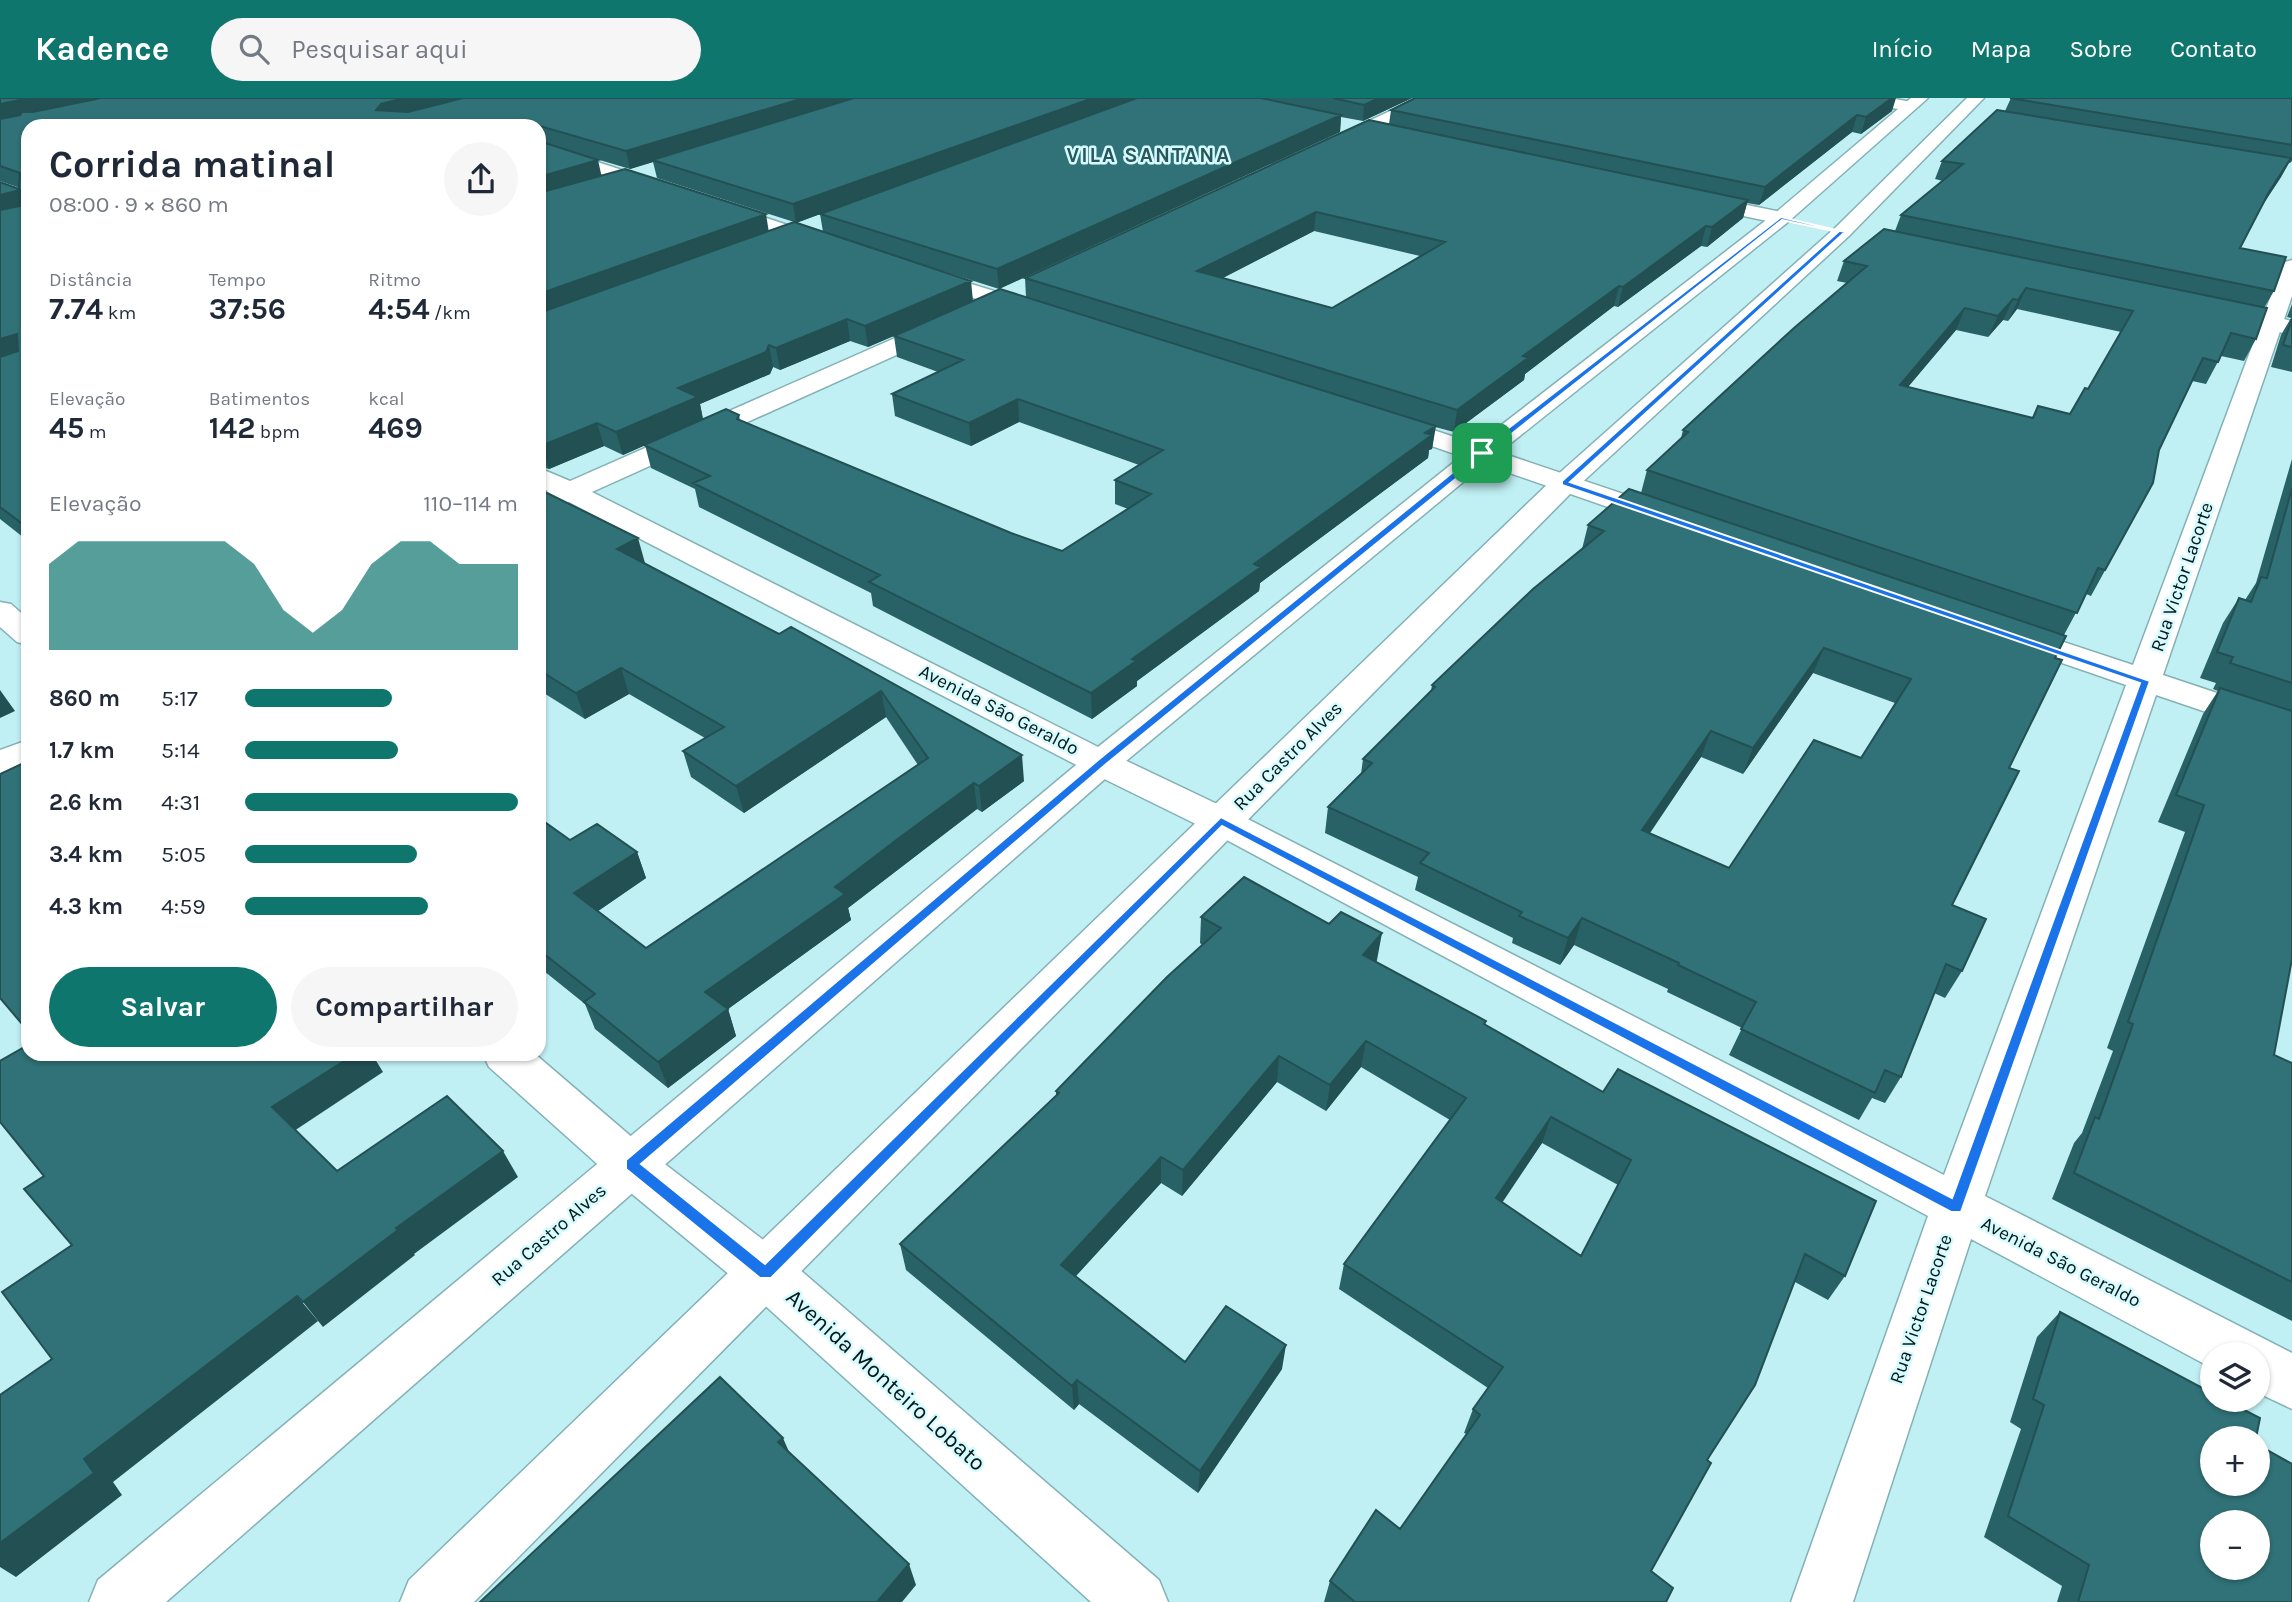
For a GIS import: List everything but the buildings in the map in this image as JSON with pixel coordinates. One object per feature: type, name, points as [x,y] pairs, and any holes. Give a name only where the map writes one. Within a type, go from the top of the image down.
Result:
[{"type":"street","points":[[1315,153],[1432,98]]},
{"type":"street","points":[[1861,98],[1972,110]]},
{"type":"street","name":"Rua Castro Alves","points":[[431,1602],[1823,227],[1916,102]]},
{"type":"street","name":"Rua Castro Alves","points":[[120,1602],[1101,763],[1482,453],[1823,227],[1972,110]]},
{"type":"street","points":[[1339,124],[1391,136]]},
{"type":"street","points":[[546,150],[845,250]]},
{"type":"street","points":[[603,186],[655,170]]},
{"type":"street","points":[[1678,196],[1823,227]]},
{"type":"street","points":[[768,243],[820,224]]},
{"type":"street","name":"Rua Victor Lacorte","points":[[1822,1602],[1956,1208],[2146,681],[2282,326],[2292,266]]},
{"type":"street","points":[[897,267],[1052,317]]},
{"type":"street","points":[[549,491],[1026,289]]},
{"type":"street","points":[[2191,306],[2282,326]]},
{"type":"street","points":[[1365,416],[1482,453],[1697,528]]},
{"type":"street","name":"Avenida São Geraldo","points":[[549,491],[1221,821],[2216,1342]]},
{"type":"street","points":[[0,611],[21,629]]},
{"type":"street","points":[[1987,627],[2292,730]]},
{"type":"street","points":[[0,764],[21,754]]},
{"type":"street","name":"Avenida Monteiro Lobato","points":[[513,1061],[631,1165],[765,1273],[1136,1602]]},
{"type":"street","points":[[2270,1370],[2292,1382]]},
{"type":"district","name":"VILA SANTANA","points":[[1149,155]]},
{"type":"route","points":[[1781,218],[1842,232],[1565,483],[2146,681],[1956,1208],[1221,821],[765,1273],[631,1165],[1101,763],[1482,453],[1781,218]]}]
